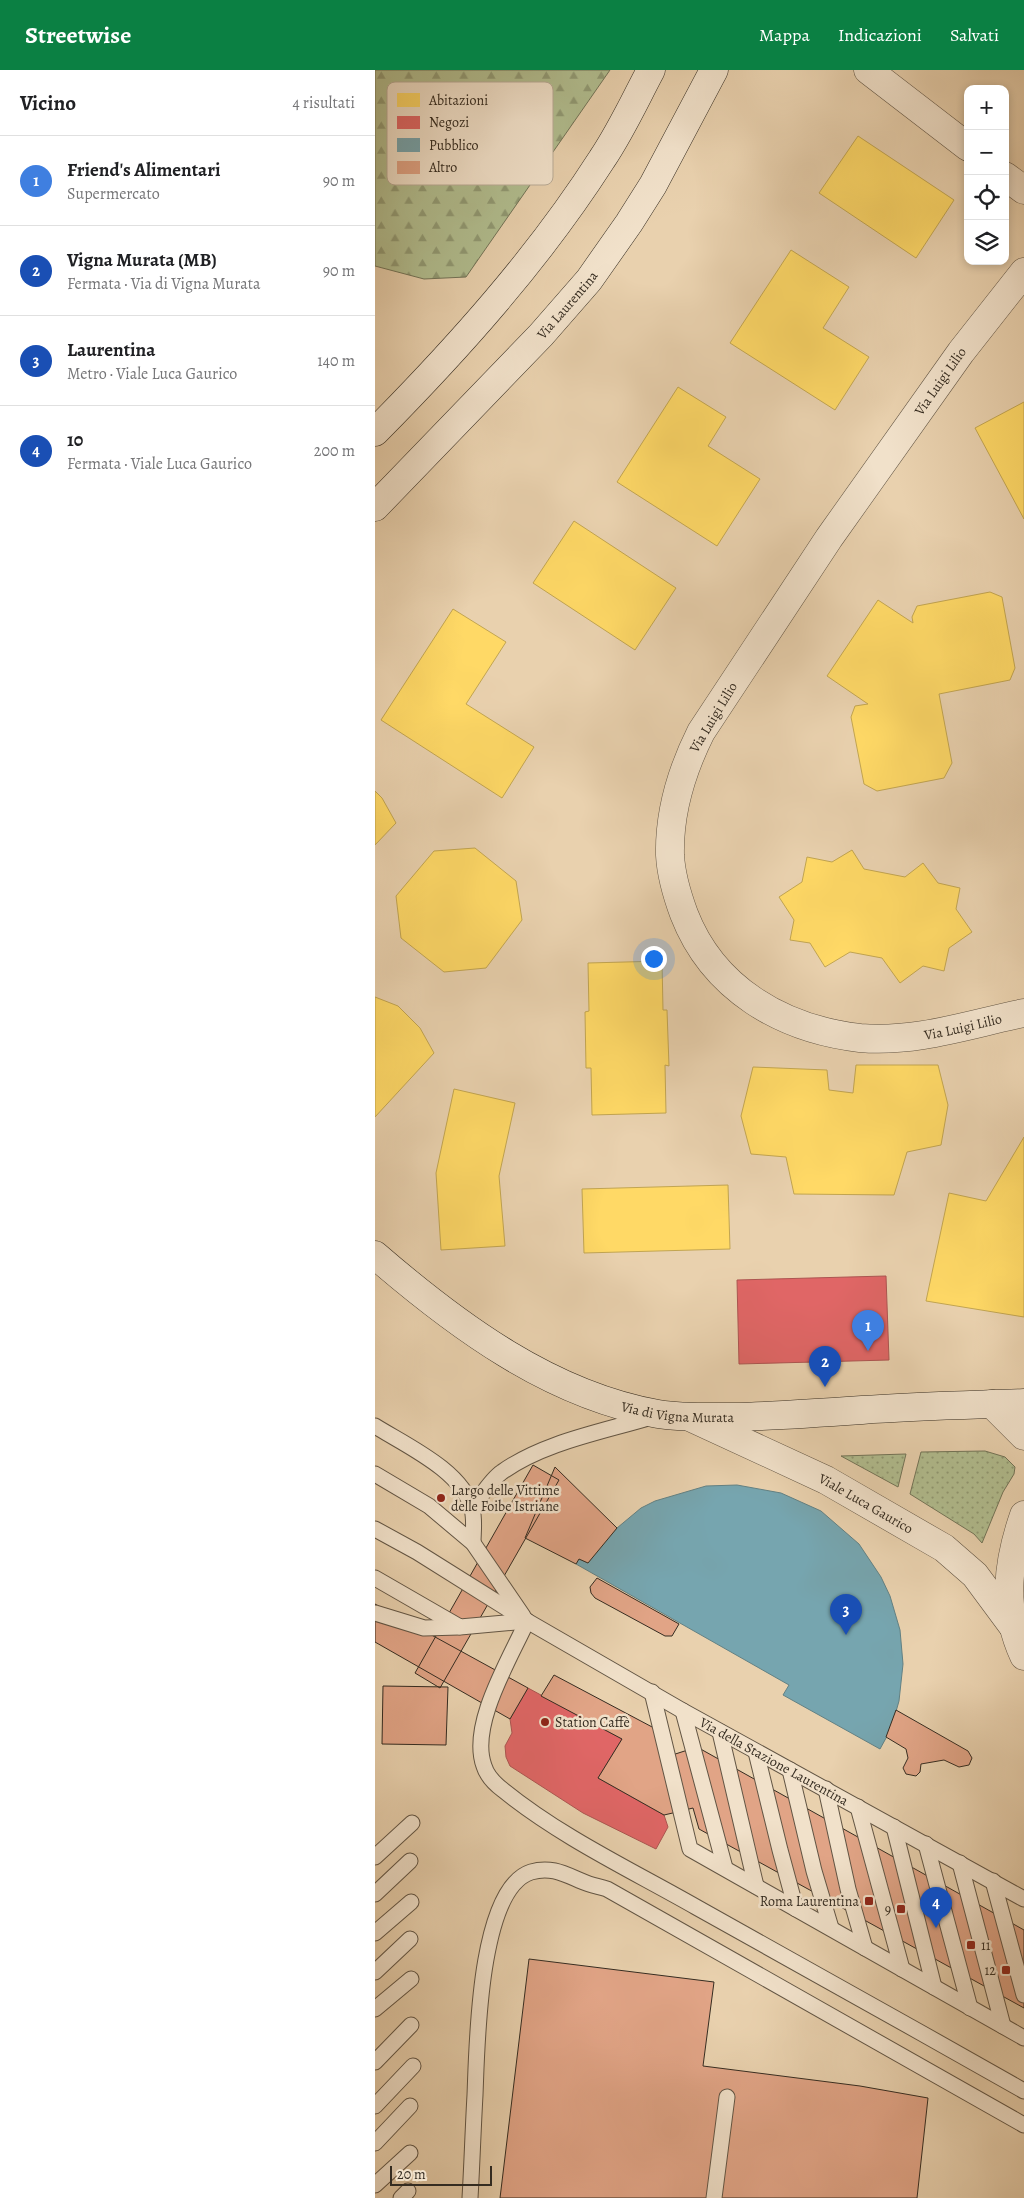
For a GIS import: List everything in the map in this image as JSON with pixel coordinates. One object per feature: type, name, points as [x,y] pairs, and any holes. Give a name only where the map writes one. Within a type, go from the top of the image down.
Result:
[{"type":"street","points":[[375,432],[472,329],[538,248],[602,160],[651,70]]},
{"type":"street","name":"Via Laurentina","points":[[375,507],[525,352],[589,280],[629,224],[653,185],[714,70]]},
{"type":"street","points":[[868,70],[964,144]]},
{"type":"street","points":[[1009,179],[1024,190]]},
{"type":"street","name":"Via Luigi Lilio","points":[[1024,272],[961,352],[829,538],[701,732],[687,760],[677,792],[672,816],[670,856],[679,900],[699,944],[710,961],[739,991],[778,1016],[801,1026],[827,1032],[881,1038],[935,1034],[1024,1013]]},
{"type":"street","name":"Via di Vigna Murata","points":[[375,1255],[458,1323],[538,1370],[606,1400],[659,1414],[692,1418],[797,1414],[911,1406],[1024,1403]]},
{"type":"street","points":[[992,1404],[1024,1436]]},
{"type":"street","name":"Viale Luca Gaurico","points":[[692,1418],[825,1480],[944,1548],[975,1575],[1012,1625],[1024,1656]]},
{"type":"street","name":"Viale Luca Gaurico","points":[[1012,1625],[1009,1575],[1017,1534],[1024,1515]]},
{"type":"lane","points":[[472,1508],[500,1473],[521,1461],[573,1441],[659,1414]]},
{"type":"lane","points":[[375,1426],[446,1471],[467,1498],[472,1508],[473,1543]]},
{"type":"lane","points":[[375,1474],[429,1506],[473,1543],[527,1621]]},
{"type":"lane","points":[[375,1529],[417,1552],[527,1621]]},
{"type":"lane","points":[[375,1578],[460,1627]]},
{"type":"lane","points":[[375,1613],[424,1628],[527,1621]]},
{"type":"lane","points":[[527,1621],[488,1706],[481,1727],[483,1764],[491,1778],[501,1789],[577,1840],[1024,2091]]},
{"type":"lane","name":"Via della Stazione Laurentina","points":[[527,1621],[719,1732],[858,1806],[1024,1899]]},
{"type":"lane","points":[[651,1692],[690,1849],[1024,2038]]},
{"type":"lane","points":[[683,1711],[725,1868]]},
{"type":"lane","points":[[719,1732],[757,1886]]},
{"type":"lane","points":[[757,1752],[796,1909]]},
{"type":"lane","points":[[790,1770],[814,1871],[831,1928]]},
{"type":"lane","points":[[826,1789],[848,1889],[865,1948]]},
{"type":"lane","points":[[858,1806],[902,1969]]},
{"type":"lane","points":[[375,1857],[412,1823]]},
{"type":"lane","points":[[894,1827],[934,1987]]},
{"type":"lane","points":[[926,1844],[971,2008]]},
{"type":"lane","points":[[375,1894],[410,1861]]},
{"type":"lane","points":[[960,1863],[1003,2026]]},
{"type":"lane","points":[[470,2198],[477,2024],[486,1958],[495,1923],[507,1894],[517,1880],[529,1872],[543,1869],[558,1871],[589,1884],[607,1889],[1024,2124]]},
{"type":"lane","points":[[993,1881],[1024,1995]]},
{"type":"lane","points":[[375,1933],[411,1902]]},
{"type":"lane","points":[[375,1972],[410,1939]]},
{"type":"lane","points":[[375,2009],[411,1979]]},
{"type":"lane","points":[[375,2062],[411,2025]]},
{"type":"lane","points":[[375,2106],[413,2066]]},
{"type":"lane","points":[[714,2198],[727,2097]]},
{"type":"lane","points":[[375,2143],[410,2106]]},
{"type":"lane","points":[[375,2185],[411,2153]]},
{"type":"green space","points":[[375,70],[610,70],[553,152],[553,82],[387,82],[387,185],[530,185],[466,277],[424,279],[375,266]]},
{"type":"green space","points":[[985,1451],[1005,1457],[1015,1467],[1014,1474],[1003,1492],[982,1543],[974,1534],[910,1494],[921,1452]]},
{"type":"green space","points":[[906,1454],[898,1487],[841,1456]]},
{"type":"building: Abitazioni","points":[[858,136],[954,200],[916,258],[819,193]]},
{"type":"building: Abitazioni","points":[[791,250],[849,287],[823,328],[869,357],[835,410],[730,343]]},
{"type":"building: Abitazioni","points":[[678,387],[726,417],[708,446],[760,479],[717,546],[617,482]]},
{"type":"building: Abitazioni","points":[[1024,402],[1024,519],[975,428]]},
{"type":"building: Abitazioni","points":[[574,521],[676,588],[635,650],[533,583]]},
{"type":"building: Abitazioni","points":[[990,592],[1002,597],[1015,668],[1010,680],[939,694],[952,763],[944,778],[877,791],[864,784],[851,717],[855,706],[868,704],[827,676],[878,600],[913,623],[912,617],[917,606]]},
{"type":"building: Abitazioni","points":[[453,609],[506,642],[466,704],[534,747],[502,798],[381,720]]},
{"type":"building: Abitazioni","points":[[375,791],[382,798],[396,823],[375,845]]},
{"type":"building: Abitazioni","points":[[475,848],[516,881],[522,920],[486,968],[444,972],[401,938],[396,896],[434,851]]},
{"type":"building: Abitazioni","points":[[852,850],[864,869],[905,877],[923,863],[938,883],[960,888],[956,909],[972,932],[949,948],[944,971],[923,966],[900,983],[882,958],[850,952],[825,967],[810,943],[790,940],[794,920],[779,897],[802,882],[807,857],[832,862]]},
{"type":"building: Abitazioni","points":[[662,961],[663,1010],[667,1010],[669,1066],[665,1065],[666,1113],[592,1115],[591,1068],[586,1068],[585,1012],[589,1011],[588,963]]},
{"type":"building: Abitazioni","points":[[375,997],[398,1006],[420,1028],[434,1053],[375,1117]]},
{"type":"building: Abitazioni","points":[[856,1065],[938,1065],[948,1105],[941,1145],[907,1152],[894,1195],[794,1194],[786,1157],[751,1154],[741,1116],[753,1067],[827,1070],[829,1090],[853,1093]]},
{"type":"building: Abitazioni","points":[[454,1089],[515,1103],[499,1176],[505,1246],[441,1250],[436,1173]]},
{"type":"building: Abitazioni","points":[[1024,1137],[1024,1317],[926,1301],[949,1193],[986,1201]]},
{"type":"building: Abitazioni","points":[[728,1185],[730,1249],[584,1253],[582,1189]]},
{"type":"building: Negozi","points":[[886,1276],[889,1360],[739,1364],[737,1280]]},
{"type":"building: Negozi","points":[[528,1688],[622,1739],[598,1778],[664,1815],[668,1827],[656,1849],[583,1813],[510,1766],[506,1757],[505,1746],[512,1733],[510,1719]]},
{"type":"building: Pubblico","points":[[737,1485],[781,1493],[821,1511],[859,1544],[881,1577],[890,1596],[900,1630],[903,1664],[899,1701],[891,1729],[880,1749],[783,1695],[789,1685],[576,1564],[579,1559],[588,1563],[599,1547],[617,1528],[641,1508],[655,1501],[706,1486]]},
{"type":"building: Altro","points":[[533,1465],[559,1480],[440,1688],[415,1673]]},
{"type":"building: Altro","points":[[555,1467],[617,1528],[588,1563],[579,1559],[576,1564],[525,1538]]},
{"type":"building: Altro","points":[[597,1578],[679,1624],[672,1636],[665,1636],[595,1598],[591,1593],[590,1587]]},
{"type":"building: Altro","points":[[375,1604],[528,1688],[510,1719],[375,1642]]},
{"type":"building: Altro","points":[[554,1675],[671,1737],[663,1758],[677,1812],[664,1815],[598,1778],[622,1739],[541,1696]]},
{"type":"building: Altro","points":[[383,1686],[448,1687],[446,1745],[382,1744]]},
{"type":"building: Altro","points":[[896,1710],[968,1751],[972,1758],[969,1765],[959,1767],[944,1760],[921,1764],[920,1772],[916,1776],[906,1774],[903,1768],[908,1758],[906,1749],[886,1737]]},
{"type":"building: Altro","points":[[697,1747],[1024,1930],[1024,2008],[699,1829],[693,1808],[677,1812],[663,1758]]},
{"type":"building: Altro","points":[[529,1959],[714,1982],[703,2066],[860,2086],[928,2098],[917,2198],[500,2198]]},
{"type":"place","name":"Friend's Alimentari","points":[[868,1351]]},
{"type":"place","name":"Vigna Murata (MB)","points":[[825,1387]]},
{"type":"place","name":"Largo delle Vittime delle Foibe Istriane","points":[[441,1498]]},
{"type":"place","name":"Laurentina","points":[[846,1635]]},
{"type":"place","name":"Station Caffè","points":[[545,1722]]},
{"type":"place","name":"Roma Laurentina","points":[[869,1901]]},
{"type":"place","name":"9","points":[[901,1909]]},
{"type":"place","name":"10","points":[[936,1928]]},
{"type":"place","name":"11","points":[[971,1945]]},
{"type":"place","name":"12","points":[[1006,1970]]}]
